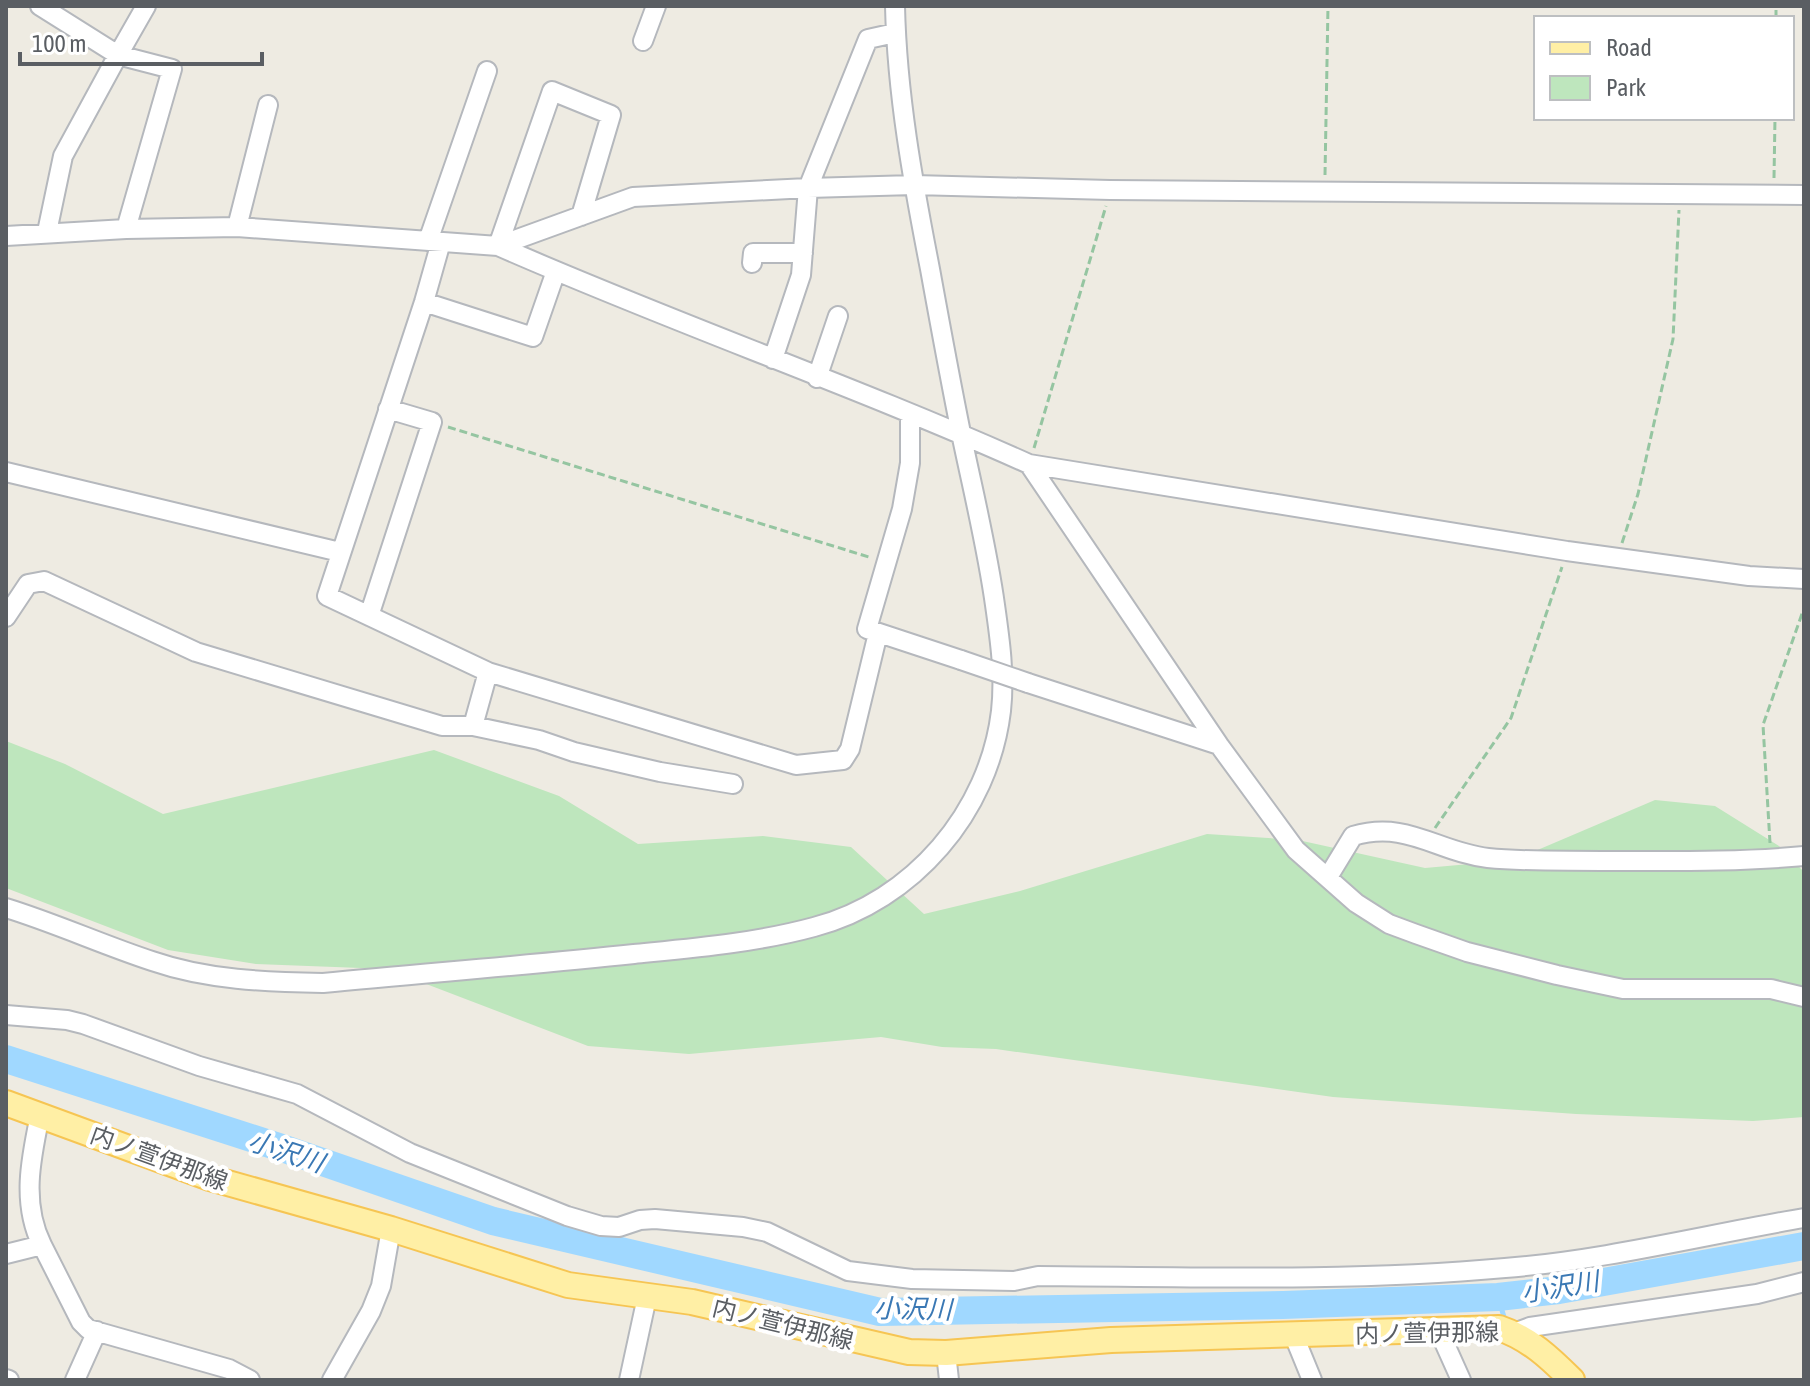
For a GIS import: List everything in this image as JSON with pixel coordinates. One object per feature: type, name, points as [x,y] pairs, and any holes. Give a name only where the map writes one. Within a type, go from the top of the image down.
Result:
[{"type":"main road","name":"内ノ萱伊那線","points":[[6,1103],[210,1178],[391,1229],[568,1285],[692,1302],[871,1346],[909,1352],[946,1353],[1111,1340],[1499,1328],[1514,1333],[1545,1353],[1572,1380]]},
{"type":"street","points":[[40,6],[118,55],[172,69],[126,229]]},
{"type":"street","points":[[47,232],[63,156],[146,6]]},
{"type":"street","points":[[643,41],[656,6]]},
{"type":"street","points":[[6,908],[154,962],[196,972],[260,982],[323,983],[739,943],[816,927],[863,909],[905,883],[937,853],[973,799],[984,775],[998,729],[1002,649],[987,553],[914,185],[903,109],[895,6]]},
{"type":"street","points":[[773,359],[801,275],[808,188],[868,39],[895,33]]},
{"type":"street","points":[[487,71],[434,241],[424,302],[327,596],[488,672],[796,765],[843,760],[850,749],[878,633]]},
{"type":"street","points":[[498,246],[552,91],[611,115],[581,216]]},
{"type":"street","points":[[237,227],[268,105]]},
{"type":"street","points":[[498,246],[633,197],[808,188],[914,185],[1110,190],[1804,195]]},
{"type":"street","points":[[6,236],[47,232],[237,227],[498,246],[1029,464],[1567,551],[1749,576],[1804,579]]},
{"type":"street","points":[[752,263],[753,253],[803,253]]},
{"type":"street","points":[[424,302],[533,337],[556,271]]},
{"type":"street","points":[[817,378],[838,316]]},
{"type":"street","points":[[369,616],[432,422],[388,409]]},
{"type":"street","points":[[910,415],[910,463],[902,509],[867,629],[1219,745]]},
{"type":"street","points":[[1029,464],[1219,745],[1296,850],[1356,903],[1389,924],[1494,959],[1623,989],[1771,989],[1804,997]]},
{"type":"street","points":[[6,472],[340,552]]},
{"type":"street","points":[[6,617],[28,584],[44,581],[196,652],[442,726],[473,726],[660,772],[733,784]]},
{"type":"street","points":[[473,726],[488,672]]},
{"type":"street","points":[[1328,877],[1353,836],[1372,830],[1394,830],[1485,857],[1523,860],[1771,859],[1804,856]]},
{"type":"street","points":[[6,1015],[83,1024],[199,1066],[297,1094],[410,1153],[567,1216],[601,1226],[619,1227],[655,1219],[743,1227],[767,1232],[848,1271],[912,1279],[1014,1281],[1038,1276],[1258,1278],[1505,1268],[1677,1244],[1804,1218]]},
{"type":"street","points":[[40,1115],[29,1182],[34,1229],[81,1322],[88,1329],[229,1369],[250,1380]]},
{"type":"street","points":[[332,1380],[371,1311],[381,1286],[391,1229]]},
{"type":"street","points":[[6,1254],[42,1245]]},
{"type":"street","points":[[1514,1333],[1530,1327],[1757,1294],[1804,1282]]},
{"type":"street","points":[[629,1380],[647,1297]]},
{"type":"street","points":[[75,1380],[97,1331]]},
{"type":"street","points":[[1439,1331],[1461,1380]]},
{"type":"street","points":[[1294,1336],[1312,1380]]},
{"type":"street","points":[[946,1353],[949,1380]]},
{"type":"path","points":[[1325,190],[1328,6]]},
{"type":"path","points":[[1774,194],[1775,120]]},
{"type":"path","points":[[1029,464],[1110,190]]},
{"type":"path","points":[[1618,558],[1638,494],[1673,339],[1680,194]]},
{"type":"path","points":[[432,422],[887,563]]},
{"type":"path","points":[[1426,840],[1511,718],[1567,551]]},
{"type":"path","points":[[1771,859],[1763,725],[1804,608]]},
{"type":"green space","points":[[6,741],[65,764],[163,814],[434,750],[559,796],[638,844],[763,836],[851,847],[924,914],[1020,891],[1207,834],[1298,840],[1425,868],[1514,860],[1655,800],[1715,806],[1779,846],[1804,872],[1804,1117],[1753,1121],[1576,1114],[1333,1097],[996,1049],[942,1047],[881,1037],[689,1054],[588,1046],[387,969],[256,964],[168,950],[6,888]]},
{"type":"waterway","name":"小沢川","points":[[6,1059],[279,1147],[493,1221],[880,1312],[1283,1305],[1498,1297],[1559,1290],[1804,1246]]},
{"type":"waterway","points":[[1498,1297],[1504,1317]]}]
